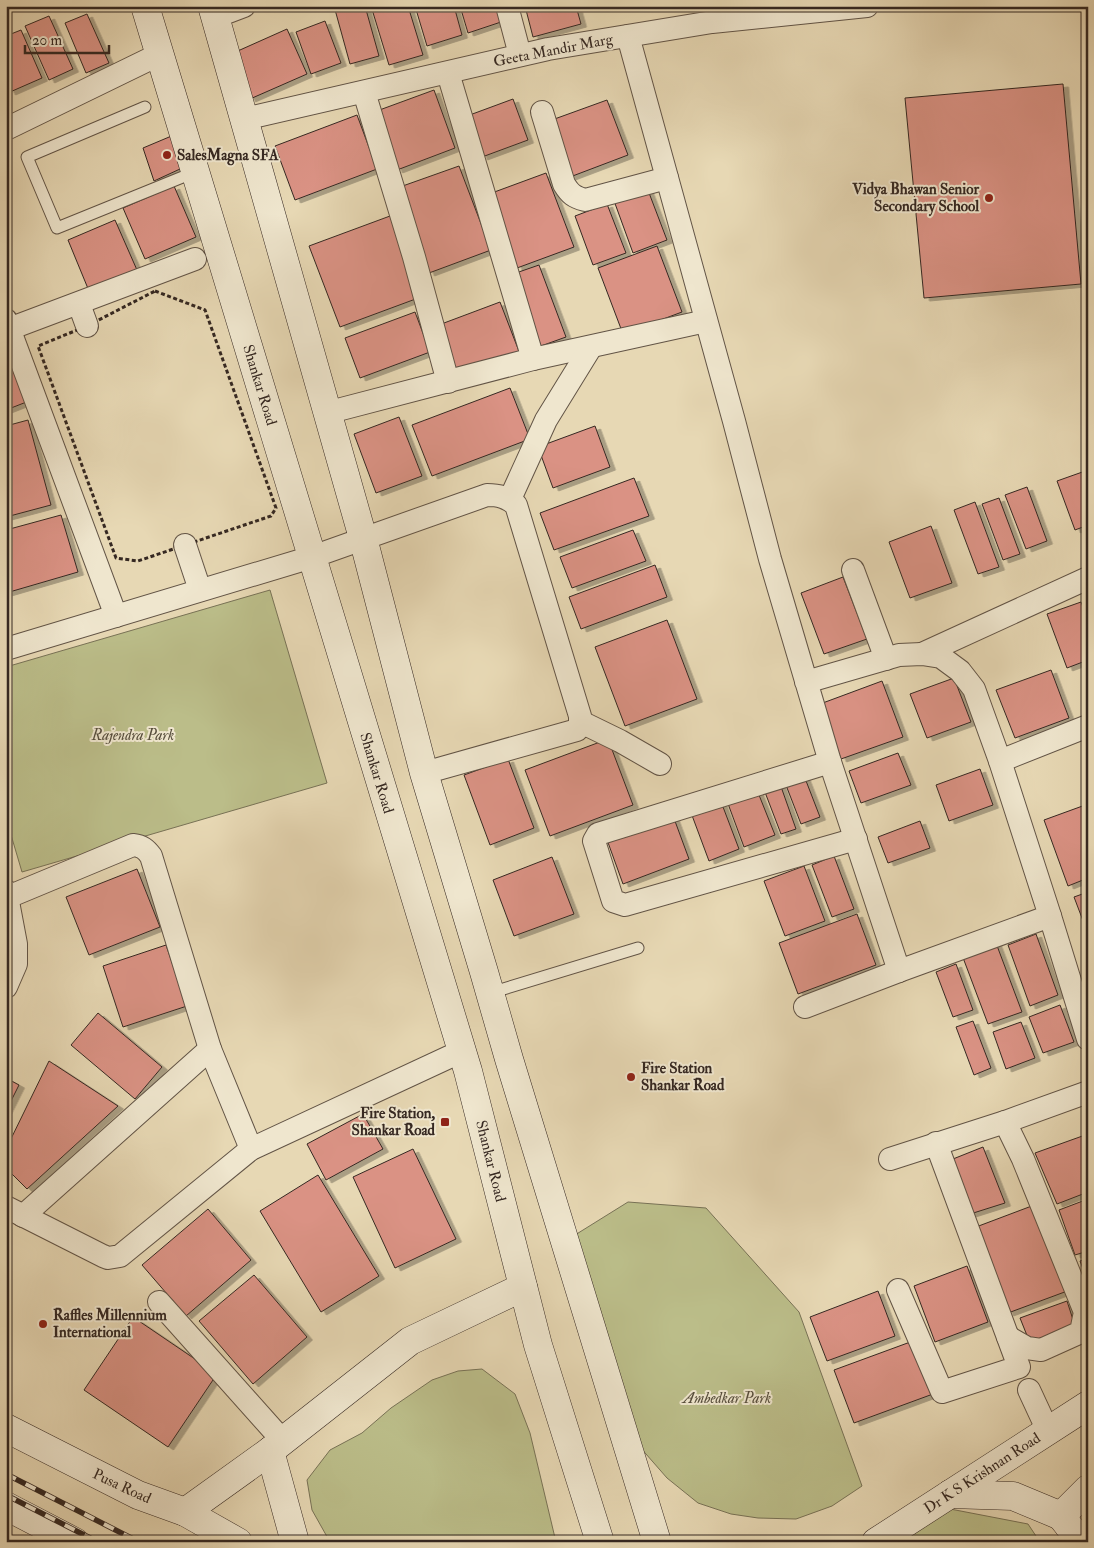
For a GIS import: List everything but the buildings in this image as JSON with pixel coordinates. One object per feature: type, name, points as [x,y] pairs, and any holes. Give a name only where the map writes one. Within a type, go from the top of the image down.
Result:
[{"type":"main road","name":"Shankar Road","points":[[145,6],[465,1061],[538,1345],[600,1542]]},
{"type":"main road","points":[[213,12],[363,538],[424,773],[509,1059],[663,1539]]},
{"type":"main road","points":[[465,1061],[509,1059]]},
{"type":"main road","points":[[185,1512],[277,1446],[410,1341],[523,1287]]},
{"type":"main road","name":"Dr K S Krishnan Road","points":[[876,1542],[1088,1405]]},
{"type":"main road","name":"Pusa Road","points":[[6,1428],[138,1495],[185,1512],[238,1542]]},
{"type":"main road","points":[[277,1446],[295,1542]]},
{"type":"main road","points":[[1061,1516],[1088,1489]]},
{"type":"main road","points":[[950,1494],[1013,1496],[1061,1516],[1081,1542]]},
{"type":"main road","points":[[6,1506],[75,1542]]},
{"type":"street","points":[[213,12],[244,6]]},
{"type":"street","points":[[507,6],[520,55]]},
{"type":"street","name":"Geeta Mandir Marg","points":[[244,119],[548,49],[779,11],[867,6]]},
{"type":"street","points":[[628,36],[770,559],[830,762],[900,971]]},
{"type":"street","points":[[7,127],[160,54]]},
{"type":"street","points":[[448,73],[533,359]]},
{"type":"street","points":[[364,92],[414,257],[448,382]]},
{"type":"street","points":[[542,112],[564,184],[570,194],[577,198],[585,200],[667,178]]},
{"type":"street","points":[[116,616],[8,325],[79,304],[195,259]]},
{"type":"street","points":[[79,304],[87,326]]},
{"type":"street","points":[[326,413],[533,359],[706,321]]},
{"type":"street","points":[[510,499],[546,420],[591,346]]},
{"type":"street","points":[[6,649],[312,556],[486,495],[499,495],[510,499],[516,505],[581,722],[580,726],[577,730],[424,773]]},
{"type":"street","points":[[185,545],[200,590]]},
{"type":"street","points":[[853,570],[886,659]]},
{"type":"street","points":[[922,654],[1088,578]]},
{"type":"street","points":[[806,682],[899,655],[922,654],[941,658],[960,671],[974,689],[1000,761],[1088,1038]]},
{"type":"street","points":[[581,722],[620,741],[660,764]]},
{"type":"street","points":[[1000,761],[1088,726]]},
{"type":"street","points":[[830,762],[598,834],[594,841],[613,901],[626,905],[856,839]]},
{"type":"street","points":[[6,987],[16,964],[16,944],[7,894],[134,845],[146,849],[151,856],[210,1049],[250,1149]]},
{"type":"street","points":[[805,1007],[1050,916]]},
{"type":"street","points":[[210,1049],[14,1211],[103,1256],[114,1258],[120,1256],[250,1149],[465,1061]]},
{"type":"street","points":[[890,1159],[1005,1122],[1088,1092]]},
{"type":"street","points":[[1005,1122],[1023,1160],[1085,1312],[1081,1332],[1041,1350],[1027,1348],[1008,1337]]},
{"type":"street","points":[[898,1290],[942,1392],[1019,1367],[936,1143]]},
{"type":"street","points":[[160,1302],[277,1446]]},
{"type":"street","points":[[1029,1390],[1048,1431]]},
{"type":"lane","points":[[145,107],[27,157],[57,228],[196,172]]},
{"type":"lane","points":[[490,993],[638,948]]},
{"type":"path","points":[[155,291],[205,310],[276,508],[271,516],[138,561],[116,558],[38,346],[87,326],[155,291]]},
{"type":"green space","name":"Rajendra Park","points":[[270,590],[327,783],[22,872],[6,818],[6,667]]},
{"type":"green space","name":"Ambedkar Park","points":[[628,1202],[706,1208],[799,1312],[862,1486],[832,1506],[796,1519],[758,1518],[731,1514],[698,1503],[667,1478],[639,1446],[575,1235]]},
{"type":"green space","points":[[482,1369],[515,1394],[530,1433],[556,1542],[330,1542],[312,1510],[307,1480],[330,1450],[362,1433],[391,1408],[432,1380],[458,1371]]},
{"type":"green space","points":[[945,1508],[1028,1524],[1040,1542],[892,1542]]},
{"type":"railway","points":[[6,1474],[139,1542]]},
{"type":"railway","points":[[6,1495],[98,1542]]},
{"type":"place","name":"SalesMagna SFA","points":[[167,155]]},
{"type":"place","name":"Vidya Bhawan Senior Secondary School","points":[[989,198]]},
{"type":"place","name":"Fire Station Shankar Road","points":[[631,1077]]},
{"type":"place","name":"Fire Station, Shankar Road","points":[[445,1122]]},
{"type":"place","name":"Raffles Millennium International","points":[[43,1324]]}]
